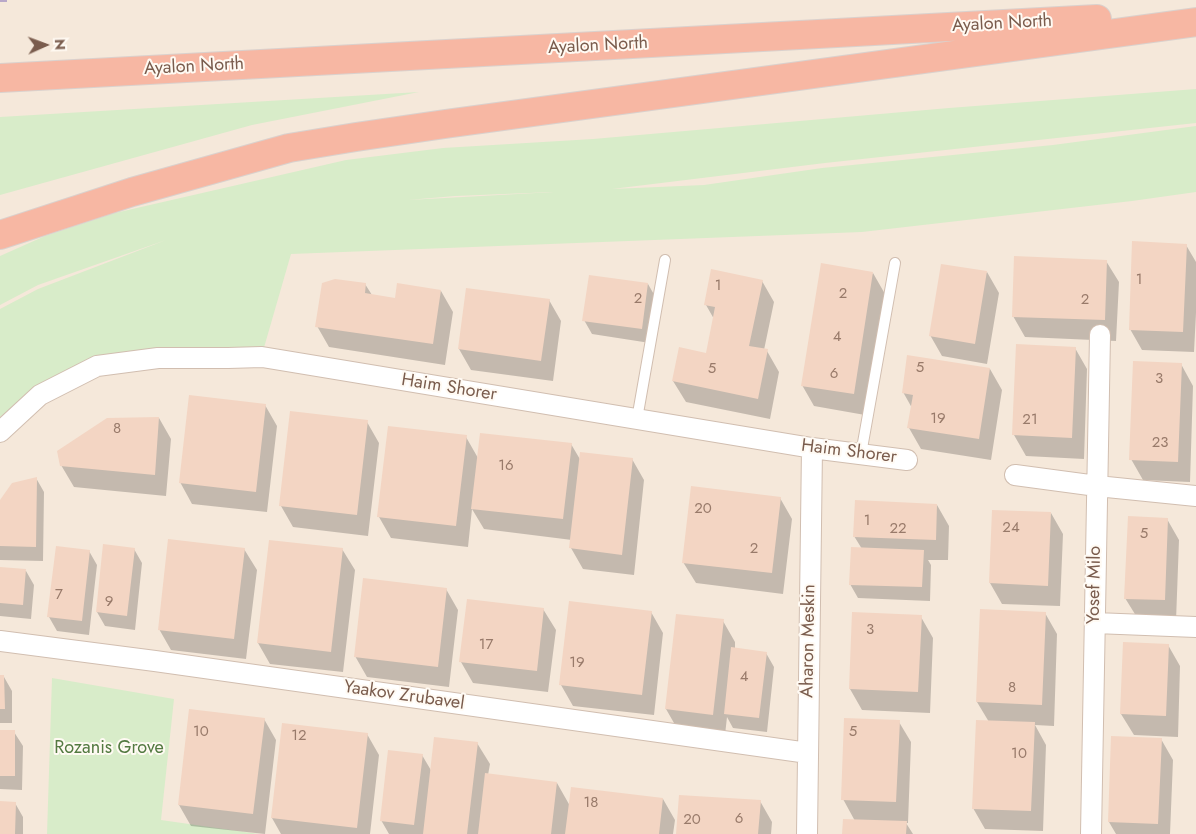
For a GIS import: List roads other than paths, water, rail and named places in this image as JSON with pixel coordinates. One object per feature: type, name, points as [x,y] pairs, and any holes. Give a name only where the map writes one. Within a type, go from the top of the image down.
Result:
[{"type":"highway","name":"Ayalon North","points":[[0,78],[1196,14]]},
{"type":"highway","points":[[0,235],[132,192],[289,148],[356,137],[1196,22]]},
{"type":"highway","points":[[0,226],[70,212]]},
{"type":"street","name":"Yosef Milo","points":[[1091,834],[1100,335]]},
{"type":"street","name":"Haim Shorer","points":[[4,428],[40,395],[97,366],[158,358],[262,357],[812,448],[907,460]]},
{"type":"street","name":"Aharon Meskin","points":[[807,834],[812,448]]},
{"type":"street","points":[[1015,475],[1196,496]]},
{"type":"street","points":[[1095,623],[1196,627]]},
{"type":"street","name":"Yaakov Zrubavel","points":[[0,641],[808,753]]},
{"type":"lane","points":[[637,419],[665,260]]},
{"type":"lane","points":[[861,454],[895,263]]},
{"type":"railway","points":[[0,0],[7,0]]},
{"type":"park label","name":"Rozanis Grove","points":[[109,749]]}]
